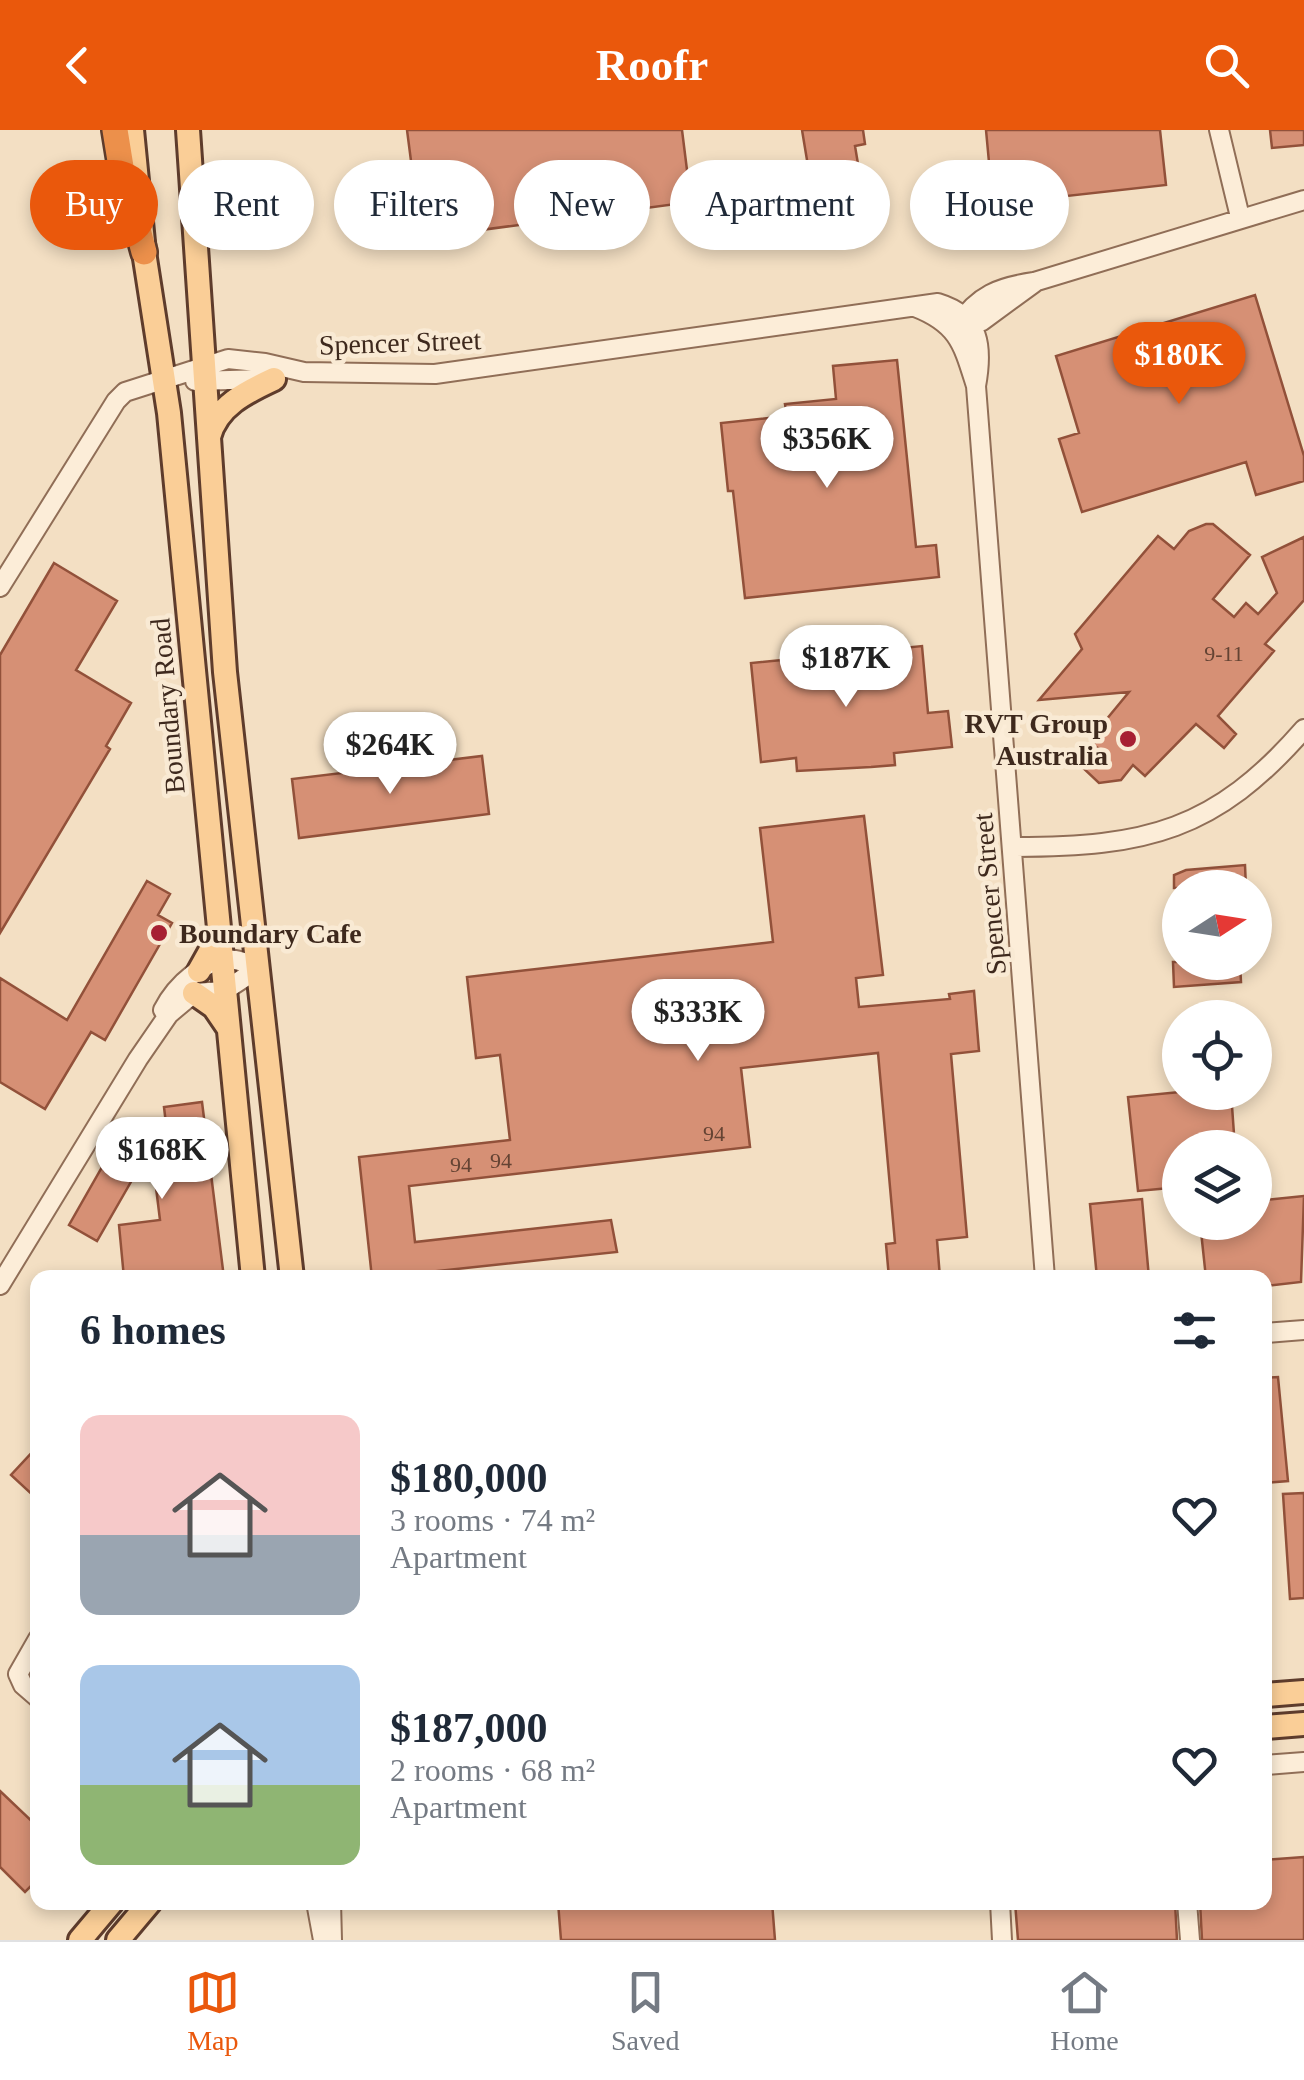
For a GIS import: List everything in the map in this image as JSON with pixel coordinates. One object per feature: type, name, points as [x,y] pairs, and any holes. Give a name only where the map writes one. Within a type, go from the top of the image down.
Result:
[{"type":"highway","points":[[115,130],[144,252]]},
{"type":"main road","name":"Boundary Road","points":[[132,130],[144,252],[164,379],[252,1270]]},
{"type":"main road","points":[[188,130],[225,672],[291,1270]]},
{"type":"main road","points":[[208,439],[212,423],[229,404],[274,378]]},
{"type":"main road","points":[[220,949],[196,982],[228,1026]]},
{"type":"main road","points":[[1272,1695],[1304,1692]]},
{"type":"main road","points":[[1272,1726],[1304,1724]]},
{"type":"main road","points":[[80,1940],[105,1910]]},
{"type":"main road","points":[[118,1940],[143,1910]]},
{"type":"street","points":[[1219,130],[1240,217]]},
{"type":"street","points":[[963,324],[970,307],[993,291],[1304,200]]},
{"type":"street","name":"Spencer Street","points":[[204,373],[228,358],[304,372],[394,375],[464,371],[914,307],[963,324],[976,386],[1044,1270]]},
{"type":"street","name":"Spencer Street","points":[[204,373],[274,378],[304,372]]},
{"type":"street","points":[[0,587],[116,401],[135,386],[204,373]]},
{"type":"street","points":[[1014,847],[1137,838],[1186,822],[1233,797],[1268,769],[1304,729]]},
{"type":"street","points":[[220,949],[259,968]]},
{"type":"street","points":[[0,1286],[179,986],[196,982],[224,991],[259,968]]},
{"type":"street","points":[[1272,1332],[1304,1330]]},
{"type":"street","points":[[30,1653],[18,1674],[30,1691]]},
{"type":"street","points":[[1272,1764],[1304,1762]]},
{"type":"street","points":[[317,1910],[323,1940]]},
{"type":"street","points":[[332,1910],[332,1940]]},
{"type":"street","points":[[1000,1910],[1002,1940]]},
{"type":"street","points":[[1188,1910],[1190,1940]]},
{"type":"building","points":[[407,130],[682,130],[686,160],[670,160],[670,205],[650,207],[650,160],[514,160],[514,226],[494,228],[494,160],[411,160]]},
{"type":"building","points":[[802,130],[863,130],[865,144],[855,146],[857,160],[807,160]]},
{"type":"building","points":[[986,130],[1160,130],[1166,185],[1069,196],[1069,160],[989,160]]},
{"type":"building","points":[[1270,130],[1304,130],[1304,145],[1272,148]]},
{"type":"building","points":[[1255,295],[1304,456],[1304,481],[1256,495],[1246,462],[1082,512],[1059,439],[1079,433],[1056,356]]},
{"type":"building","points":[[897,360],[916,547],[936,545],[939,577],[745,598],[721,423],[787,416],[785,404],[836,399],[833,366]]},
{"type":"building","points":[[1213,524],[1250,555],[1213,599],[1234,617],[1246,603],[1258,614],[1277,593],[1262,557],[1304,537],[1304,600],[1265,644],[1274,651],[1218,716],[1236,734],[1224,748],[1196,724],[1145,776],[1133,765],[1121,780],[1099,783],[1082,767],[1098,748],[1093,745],[1101,736],[1096,732],[1129,692],[1039,700],[1082,649],[1075,634],[1158,536],[1174,549],[1189,531]]},
{"type":"building","points":[[54,563],[117,601],[76,670],[131,703],[106,746],[110,749],[0,933],[0,655]]},
{"type":"building","points":[[922,646],[928,713],[948,711],[952,747],[894,753],[895,765],[871,767],[797,771],[796,758],[761,762],[751,663]]},
{"type":"building","points":[[482,756],[489,814],[299,838],[292,779]]},
{"type":"building","points":[[864,816],[883,975],[856,978],[859,1007],[950,999],[949,994],[974,991],[979,1051],[951,1054],[967,1237],[937,1240],[939,1270],[888,1270],[886,1244],[895,1243],[878,1053],[741,1068],[750,1147],[409,1186],[415,1242],[611,1220],[617,1252],[447,1270],[371,1270],[359,1157],[510,1140],[500,1055],[476,1058],[467,977],[773,942],[760,828]]},
{"type":"building","points":[[1245,865],[1245,870],[1186,870]]},
{"type":"building","points":[[147,881],[170,894],[158,915],[172,923],[105,1040],[91,1032],[45,1109],[0,1082],[0,978],[67,1020]]},
{"type":"building","points":[[1174,980],[1241,980],[1241,982],[1174,987]]},
{"type":"building","points":[[1162,1094],[1162,1110],[1232,1110],[1234,1130],[1162,1130],[1162,1189],[1138,1191],[1128,1097]]},
{"type":"building","points":[[202,1102],[223,1270],[123,1270],[119,1225],[160,1220],[151,1147],[97,1241],[69,1225],[126,1125],[169,1150],[164,1107]]},
{"type":"building","points":[[1304,1196],[1301,1282],[1272,1285],[1272,1270],[1205,1270],[1202,1240],[1272,1240],[1272,1199]]},
{"type":"building","points":[[1142,1199],[1148,1270],[1096,1270],[1090,1204]]},
{"type":"building","points":[[1272,1377],[1278,1377],[1288,1481],[1272,1482]]},
{"type":"building","points":[[30,1455],[30,1493],[11,1475]]},
{"type":"building","points":[[1304,1493],[1304,1598],[1290,1599],[1283,1494]]},
{"type":"building","points":[[0,1791],[30,1819],[30,1887],[25,1892],[0,1867]]},
{"type":"building","points":[[1304,1857],[1304,1940],[1202,1940],[1200,1910],[1272,1910],[1272,1859]]},
{"type":"building","points":[[559,1910],[773,1910],[775,1940],[561,1940]]},
{"type":"building","points":[[1016,1910],[1175,1910],[1177,1940],[1018,1940]]},
{"type":"place","name":"RVT Group Australia","points":[[1128,739]]},
{"type":"place","name":"Boundary Cafe","points":[[159,933]]}]
